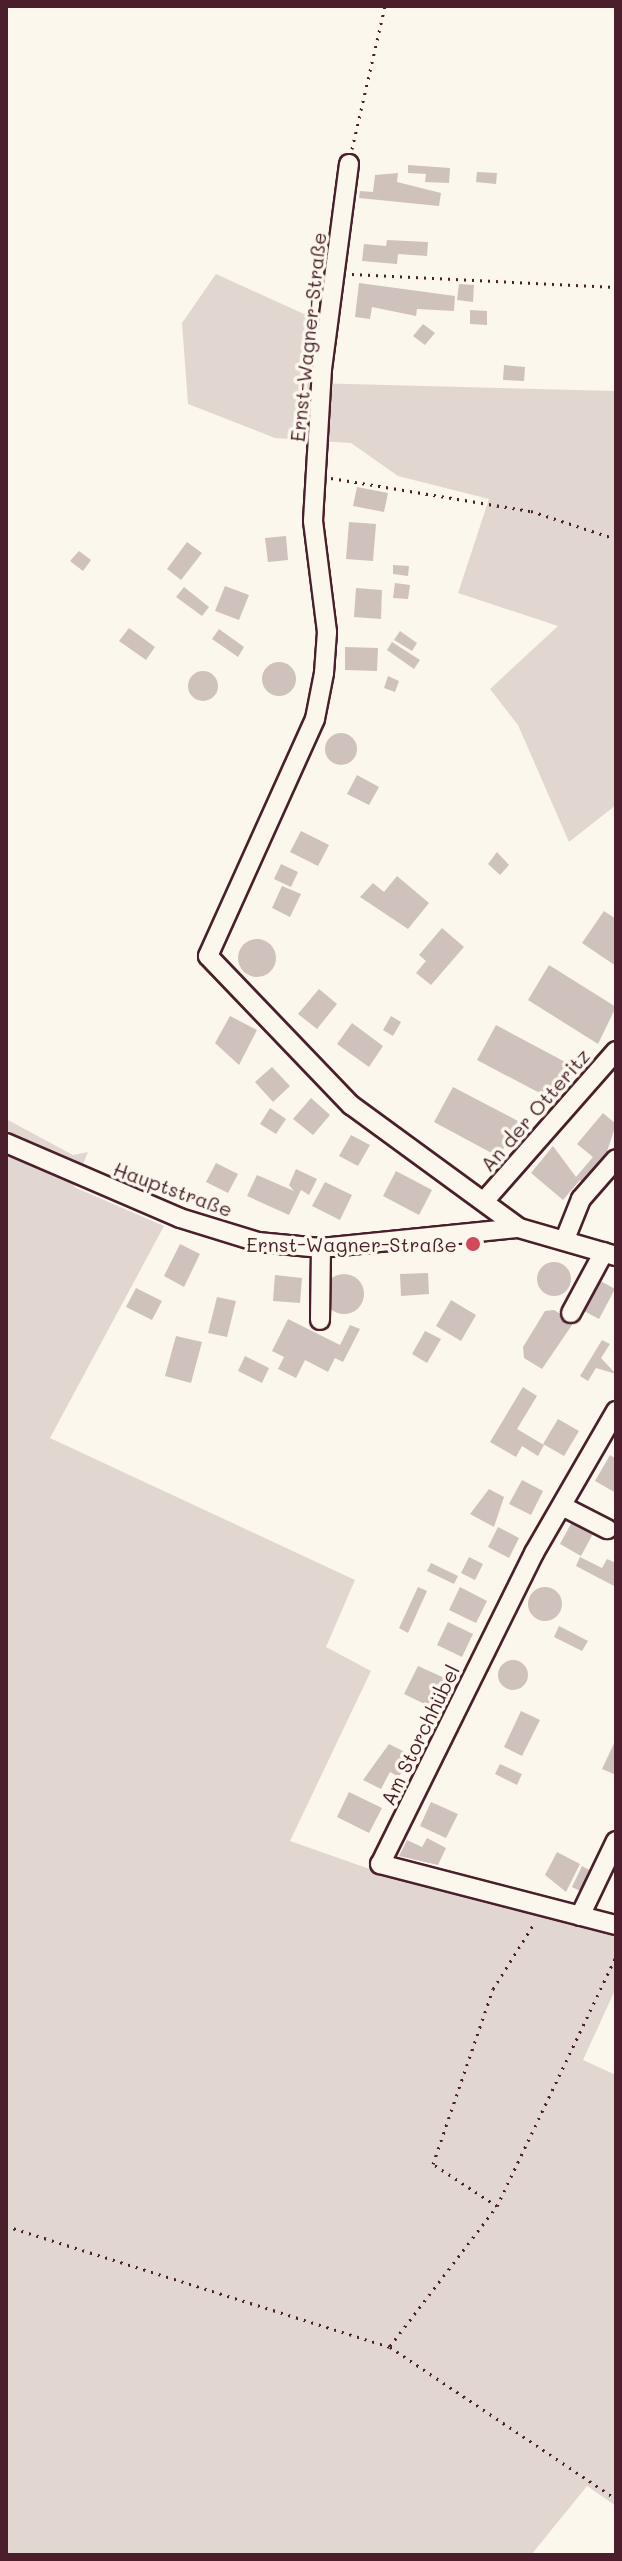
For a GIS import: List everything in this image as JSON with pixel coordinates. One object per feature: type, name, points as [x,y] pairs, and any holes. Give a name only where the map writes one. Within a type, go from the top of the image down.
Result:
[{"type":"street","name":"Ernst-Wagner-Straße","points":[[349,164],[316,476],[327,632],[315,719],[208,956],[351,1105],[402,1148],[486,1199],[519,1228]]},
{"type":"street","name":"An der Otteritz","points":[[486,1199],[616,1051]]},
{"type":"street","name":"Hauptstraße","points":[[6,1143],[180,1218],[258,1242],[321,1248],[519,1228],[610,1254]]},
{"type":"street","points":[[565,1239],[581,1199],[616,1159]]},
{"type":"street","points":[[320,1320],[321,1248]]},
{"type":"street","points":[[571,1313],[610,1254]]},
{"type":"street","name":"Am Storchhübel","points":[[616,1411],[562,1506],[380,1864],[616,1925]]},
{"type":"street","points":[[599,1441],[616,1451]]},
{"type":"street","points":[[562,1506],[607,1529]]},
{"type":"street","points":[[580,1916],[616,1841]]},
{"type":"path","points":[[349,164],[384,6]]},
{"type":"path","points":[[336,273],[616,287]]},
{"type":"path","points":[[316,476],[531,511],[616,539]]},
{"type":"path","points":[[497,2206],[433,2164],[493,1989],[545,1907]]},
{"type":"path","points":[[390,2347],[497,2206],[616,1957]]},
{"type":"path","points":[[6,2226],[390,2347],[616,2499]]},
{"type":"shaded area","points":[[216,274],[315,319],[311,383],[616,391],[616,805],[569,842],[518,725],[490,689],[558,626],[458,593],[489,499],[398,476],[351,443],[275,438],[188,404],[182,323]]},
{"type":"shaded area","points":[[6,1119],[73,1155],[88,1152],[74,1187],[164,1226],[50,1438],[355,1580],[326,1647],[371,1671],[290,1841],[381,1873],[616,1933],[616,1988],[583,2060],[616,2075],[616,2506],[587,2486],[531,2555],[6,2555]]},
{"type":"building","points":[[408,165],[450,168],[449,183],[425,182],[426,174],[408,173]]},
{"type":"building","points":[[477,172],[497,173],[496,184],[476,182]]},
{"type":"building","points":[[398,173],[397,182],[441,193],[439,206],[359,198],[360,191],[373,192],[375,175]]},
{"type":"building","points":[[387,240],[428,242],[427,256],[398,254],[397,264],[362,261],[364,244],[386,246]]},
{"type":"building","points":[[359,283],[455,296],[454,311],[417,309],[416,316],[372,307],[370,319],[355,317]]},
{"type":"building","points":[[459,284],[474,285],[473,302],[457,300]]},
{"type":"building","points":[[470,310],[487,311],[487,325],[470,324]]},
{"type":"building","points":[[423,324],[435,333],[425,345],[413,336]]},
{"type":"building","points":[[504,365],[525,367],[524,381],[503,380]]},
{"type":"building","points":[[357,487],[388,493],[384,512],[353,506]]},
{"type":"building","points":[[349,522],[376,524],[373,561],[346,559]]},
{"type":"building","points":[[286,536],[288,560],[268,562],[265,538]]},
{"type":"building","points":[[187,542],[202,553],[181,580],[167,569]]},
{"type":"building","points":[[79,551],[91,560],[83,571],[70,561]]},
{"type":"building","points":[[393,565],[409,566],[408,576],[393,574]]},
{"type":"building","points":[[395,583],[410,585],[408,599],[393,598]]},
{"type":"building","points":[[225,586],[249,595],[239,620],[215,611]]},
{"type":"building","points":[[184,587],[209,607],[202,616],[176,597]]},
{"type":"building","points":[[356,588],[382,590],[381,619],[354,617]]},
{"type":"building","points":[[129,628],[155,647],[146,660],[119,641]]},
{"type":"building","points":[[219,629],[244,647],[238,657],[212,639]]},
{"type":"building","points":[[400,631],[417,643],[412,651],[394,640]]},
{"type":"building","points":[[392,642],[420,660],[414,669],[387,650]]},
{"type":"building","points":[[345,647],[378,648],[377,671],[345,670]]},
{"type":"building","points":[[279,662],[291,667],[296,679],[291,691],[279,696],[267,691],[262,679],[267,667]]},
{"type":"building","points":[[203,671],[209,672],[217,680],[217,692],[209,700],[203,701],[197,700],[189,692],[188,686],[189,680],[197,672]]},
{"type":"building","points":[[388,676],[399,681],[395,692],[384,688]]},
{"type":"building","points":[[341,733],[352,738],[357,749],[352,760],[341,765],[330,760],[325,749],[330,738]]},
{"type":"building","points":[[357,775],[379,787],[369,805],[347,794]]},
{"type":"building","points":[[301,831],[329,845],[318,866],[290,852]]},
{"type":"building","points":[[497,852],[509,865],[500,875],[488,864]]},
{"type":"building","points":[[281,864],[298,872],[291,887],[274,879]]},
{"type":"building","points":[[397,876],[429,903],[408,929],[360,897],[373,883],[384,892]]},
{"type":"building","points":[[282,886],[301,894],[290,917],[272,908]]},
{"type":"building","points":[[604,911],[616,919],[616,966],[582,943]]},
{"type":"building","points":[[442,928],[464,947],[431,985],[416,973],[426,961],[419,955]]},
{"type":"building","points":[[257,939],[271,944],[276,958],[271,972],[257,977],[243,972],[238,958],[243,944]]},
{"type":"building","points":[[549,965],[616,1007],[598,1044],[528,1000]]},
{"type":"building","points":[[319,989],[337,1004],[317,1029],[298,1014]]},
{"type":"building","points":[[230,1016],[257,1030],[239,1065],[215,1043]]},
{"type":"building","points":[[391,1016],[401,1022],[393,1036],[383,1030]]},
{"type":"building","points":[[352,1023],[383,1046],[369,1067],[337,1044]]},
{"type":"building","points":[[496,1025],[569,1064],[551,1099],[477,1060]]},
{"type":"building","points":[[272,1067],[290,1086],[273,1102],[255,1082]]},
{"type":"building","points":[[453,1087],[518,1121],[499,1157],[434,1122]]},
{"type":"building","points":[[311,1098],[330,1115],[313,1135],[293,1119]]},
{"type":"building","points":[[270,1108],[286,1119],[276,1134],[260,1124]]},
{"type":"building","points":[[603,1113],[616,1124],[607,1152],[612,1157],[587,1186],[580,1180],[563,1200],[531,1173],[553,1146],[576,1177],[593,1157],[577,1144]]},
{"type":"building","points":[[351,1135],[370,1145],[358,1166],[339,1156]]},
{"type":"building","points":[[216,1163],[238,1174],[228,1193],[206,1182]]},
{"type":"building","points":[[296,1169],[317,1179],[309,1195],[301,1190],[289,1215],[247,1196],[257,1175],[294,1191],[289,1185]]},
{"type":"building","points":[[396,1171],[432,1190],[419,1215],[383,1196]]},
{"type":"building","points":[[325,1182],[352,1195],[340,1220],[312,1206]]},
{"type":"building","points":[[180,1244],[200,1254],[184,1287],[164,1276]]},
{"type":"building","points":[[554,1262],[566,1267],[571,1279],[566,1291],[554,1296],[542,1291],[537,1279],[542,1267]]},
{"type":"building","points":[[428,1273],[429,1294],[401,1296],[400,1274]]},
{"type":"building","points":[[344,1274],[358,1280],[364,1294],[358,1308],[344,1314],[330,1308],[324,1294],[330,1280]]},
{"type":"building","points":[[275,1275],[302,1278],[300,1303],[273,1301]]},
{"type":"building","points":[[597,1279],[615,1289],[599,1319],[580,1309]]},
{"type":"building","points":[[136,1288],[162,1301],[152,1320],[126,1307]]},
{"type":"building","points":[[217,1297],[236,1301],[227,1337],[208,1333]]},
{"type":"building","points":[[451,1300],[476,1315],[461,1341],[436,1326]]},
{"type":"building","points":[[554,1310],[574,1322],[542,1369],[524,1358],[523,1347],[545,1311]]},
{"type":"building","points":[[288,1319],[340,1345],[350,1325],[360,1329],[343,1362],[335,1358],[328,1372],[305,1360],[296,1378],[278,1369],[284,1357],[272,1351]]},
{"type":"building","points":[[425,1331],[441,1339],[427,1363],[412,1354]]},
{"type":"building","points":[[176,1336],[202,1342],[191,1383],[165,1376]]},
{"type":"building","points":[[602,1340],[610,1344],[601,1358],[616,1374],[596,1368],[588,1381],[580,1376]]},
{"type":"building","points":[[245,1356],[269,1368],[262,1383],[238,1371]]},
{"type":"building","points":[[523,1387],[537,1396],[517,1429],[544,1445],[538,1456],[522,1446],[516,1457],[490,1442]]},
{"type":"building","points":[[558,1419],[579,1431],[564,1456],[543,1444]]},
{"type":"building","points":[[610,1455],[616,1459],[616,1493],[595,1481]]},
{"type":"building","points":[[522,1480],[543,1491],[531,1515],[509,1504]]},
{"type":"building","points":[[489,1489],[504,1497],[494,1527],[470,1514]]},
{"type":"building","points":[[574,1518],[595,1530],[581,1556],[560,1544]]},
{"type":"building","points":[[498,1527],[519,1538],[509,1558],[488,1547]]},
{"type":"building","points":[[469,1557],[483,1564],[475,1580],[461,1573]]},
{"type":"building","points":[[580,1557],[602,1568],[607,1559],[616,1563],[616,1587],[576,1566]]},
{"type":"building","points":[[431,1563],[458,1576],[454,1584],[427,1571]]},
{"type":"building","points":[[418,1587],[427,1591],[408,1633],[399,1628]]},
{"type":"building","points":[[460,1587],[487,1601],[476,1623],[449,1610]]},
{"type":"building","points":[[545,1587],[557,1592],[562,1604],[557,1616],[545,1621],[533,1616],[528,1604],[533,1592]]},
{"type":"building","points":[[448,1622],[473,1634],[462,1657],[437,1645]]},
{"type":"building","points":[[559,1626],[588,1641],[582,1651],[554,1637]]},
{"type":"building","points":[[513,1660],[524,1664],[528,1675],[524,1686],[513,1690],[502,1686],[498,1675],[502,1664]]},
{"type":"building","points":[[418,1666],[449,1680],[435,1709],[404,1694]]},
{"type":"building","points":[[521,1711],[540,1720],[522,1756],[504,1747]]},
{"type":"building","points":[[616,1739],[616,1775],[602,1769]]},
{"type":"building","points":[[389,1744],[411,1755],[399,1777],[390,1772],[381,1789],[363,1780]]},
{"type":"building","points":[[500,1764],[522,1774],[517,1785],[495,1774]]},
{"type":"building","points":[[349,1792],[382,1808],[369,1833],[337,1817]]},
{"type":"building","points":[[431,1802],[458,1814],[446,1838],[420,1826]]},
{"type":"building","points":[[427,1838],[446,1848],[438,1865],[399,1856],[407,1840],[422,1847]]},
{"type":"building","points":[[557,1852],[580,1864],[566,1892],[545,1875]]},
{"type":"building","points":[[582,1866],[595,1873],[584,1893],[572,1887]]},
{"type":"place","name":"Ernst-Wagner-Straße","points":[[473,1244]]}]
